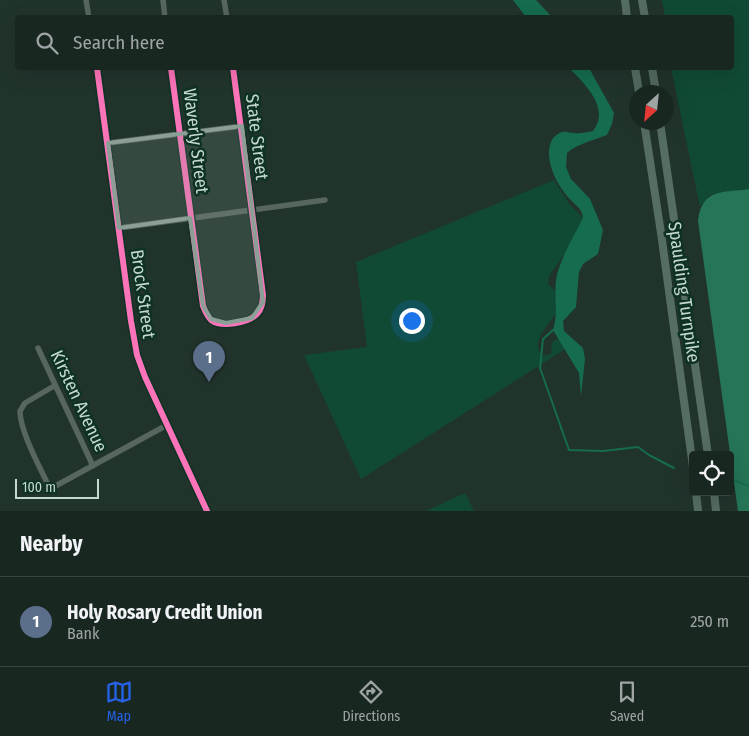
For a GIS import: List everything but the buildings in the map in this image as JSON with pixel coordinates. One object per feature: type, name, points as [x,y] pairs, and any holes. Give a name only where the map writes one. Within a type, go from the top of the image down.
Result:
[{"type":"highway","points":[[620,0],[627,15]]},
{"type":"highway","points":[[625,0],[627,15]]},
{"type":"highway","points":[[642,0],[644,15]]},
{"type":"highway","points":[[635,70],[638,85]]},
{"type":"highway","points":[[652,70],[655,85]]},
{"type":"highway","name":"Spaulding Turnpike","points":[[645,130],[691,451]]},
{"type":"highway","name":"Spaulding Turnpike","points":[[661,130],[707,451]]},
{"type":"highway","points":[[696,496],[698,511]]},
{"type":"highway","points":[[714,496],[716,511]]},
{"type":"street","points":[[86,0],[88,15]]},
{"type":"street","points":[[163,0],[165,15]]},
{"type":"street","points":[[224,0],[226,15]]},
{"type":"street","name":"Brock Street","points":[[97,70],[137,355],[145,377],[207,511]]},
{"type":"street","name":"Waverly Street","points":[[171,70],[190,218]]},
{"type":"street","name":"State Street","points":[[190,218],[204,310],[210,319],[217,322],[239,322],[252,318],[257,314],[263,302],[263,295],[233,70]]},
{"type":"street","points":[[108,143],[242,126]]},
{"type":"street","points":[[119,228],[325,200]]},
{"type":"street","name":"Kirsten Avenue","points":[[38,348],[54,386],[93,466]]},
{"type":"street","points":[[54,386],[26,403],[20,411],[30,444],[50,489],[167,425]]},
{"type":"highlighted area","points":[[242,126],[263,302],[252,318],[226,323],[211,319],[203,306],[190,218],[119,228],[108,143]]},
{"type":"shaded area","points":[[513,0],[536,0],[550,15],[524,15]]},
{"type":"shaded area","points":[[662,0],[749,0],[749,189],[710,195],[700,207],[671,70],[734,70],[734,15],[665,15]]},
{"type":"shaded area","points":[[571,70],[590,70],[614,113],[607,135],[581,145],[567,153],[566,167],[571,179],[590,199],[603,230],[598,254],[583,264],[579,272],[576,307],[563,321],[564,331],[583,348],[585,359],[581,396],[579,373],[553,330],[556,316],[557,275],[565,253],[583,218],[579,208],[567,196],[555,178],[550,163],[549,149],[553,139],[562,132],[579,133],[593,131],[598,122],[597,105],[582,81]]},
{"type":"shaded area","points":[[554,180],[570,205],[587,222],[549,276],[548,284],[557,292],[561,307],[543,332],[538,345],[540,351],[545,356],[552,353],[551,344],[555,340],[560,339],[570,346],[361,479],[304,355],[367,347],[356,262]]},
{"type":"shaded area","points":[[749,189],[749,511],[738,511],[734,482],[734,451],[730,451],[698,221],[700,210],[704,203],[709,197],[722,192]]},
{"type":"shaded area","points":[[465,493],[474,511],[426,511]]},
{"type":"waterway","points":[[553,330],[543,339],[540,368],[569,450],[603,451],[638,447],[674,468]]},
{"type":"waterway","points":[[734,480],[749,486]]},
{"type":"cycle path","points":[[97,70],[137,355],[145,377],[207,511]]},
{"type":"cycle path","points":[[171,70],[203,306],[211,320],[222,324],[241,322],[253,317],[260,310],[263,295],[233,70]]},
{"type":"place","name":"Holy Rosary Credit Union","points":[[209,382]]}]
